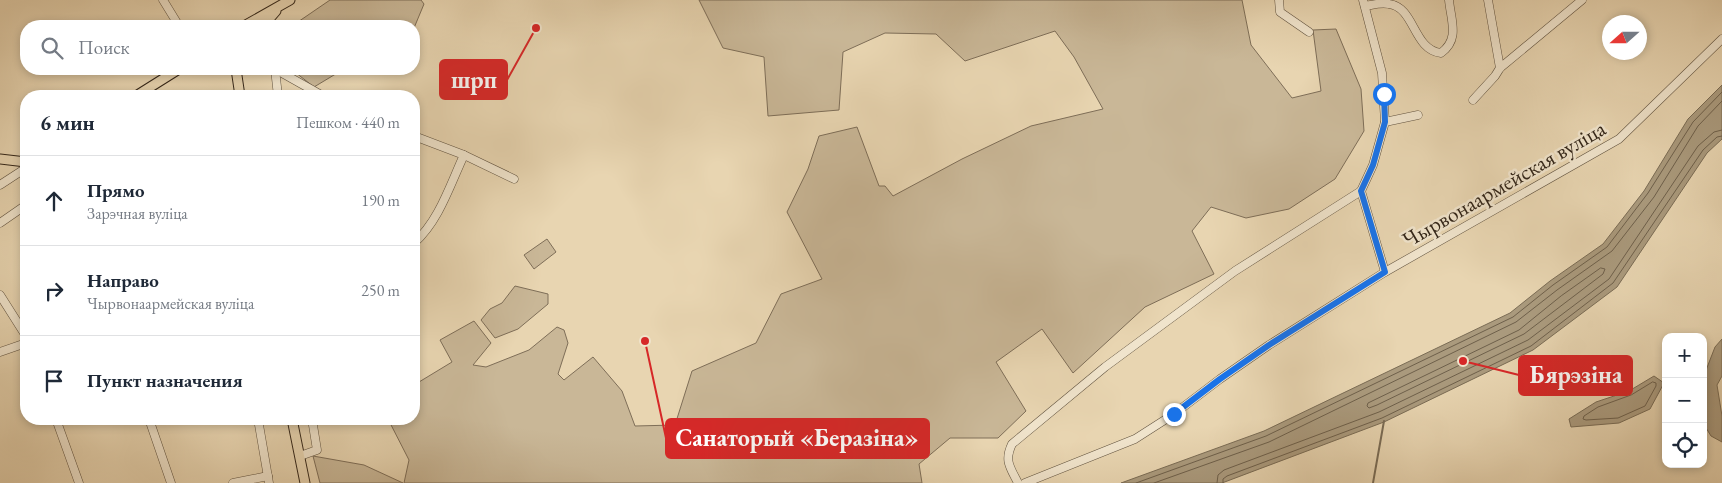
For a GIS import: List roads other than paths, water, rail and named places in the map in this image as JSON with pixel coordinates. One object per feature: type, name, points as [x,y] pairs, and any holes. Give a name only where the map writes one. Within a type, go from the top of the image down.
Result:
[{"type":"main road","points":[[255,20],[290,0]]},
{"type":"main road","points":[[269,20],[282,6]]},
{"type":"main road","points":[[146,90],[169,75]]},
{"type":"main road","points":[[238,75],[240,90]]},
{"type":"main road","points":[[239,81],[241,75]]},
{"type":"main road","points":[[0,159],[20,161]]},
{"type":"main road","points":[[293,425],[305,483]]},
{"type":"street","points":[[163,0],[175,20]]},
{"type":"street","points":[[1279,0],[1280,12],[1309,32]]},
{"type":"street","points":[[1018,483],[1008,463],[1007,454],[1012,444],[1105,368],[1235,271],[1361,191],[1373,165],[1385,122],[1382,73],[1364,3],[1383,3],[1398,7],[1412,24],[1423,44],[1433,52],[1441,53],[1449,47],[1453,38],[1449,0]]},
{"type":"street","points":[[1488,0],[1500,68]]},
{"type":"street","points":[[1472,100],[1495,76],[1500,68],[1582,0]]},
{"type":"street","name":"Чырвонаармейская вуліца","points":[[1024,483],[1134,439],[1174,414],[1269,345],[1385,272],[1619,139],[1722,39]]},
{"type":"street","points":[[276,75],[277,90]]},
{"type":"street","points":[[286,75],[312,90]]},
{"type":"street","points":[[1385,122],[1418,115]]},
{"type":"street","points":[[420,138],[464,154],[514,179]]},
{"type":"street","points":[[420,238],[425,234],[435,217],[464,154]]},
{"type":"street","points":[[0,185],[20,172]]},
{"type":"street","points":[[1361,191],[1385,272]]},
{"type":"street","points":[[0,223],[20,209]]},
{"type":"street","points":[[0,295],[20,327]]},
{"type":"street","points":[[0,352],[20,345]]},
{"type":"street","points":[[58,425],[79,483]]},
{"type":"street","points":[[151,425],[171,483]]},
{"type":"street","points":[[233,483],[268,480],[259,425]]},
{"type":"street","points":[[300,456],[317,450],[313,425]]},
{"type":"water","points":[[1722,85],[1722,139],[1707,153],[1617,287],[1533,350],[1384,422],[1222,483],[1121,483],[1264,431],[1510,313],[1550,281],[1603,244],[1644,191],[1688,119]]},
{"type":"water","points":[[1722,339],[1722,376],[1717,385],[1722,416],[1722,442],[1711,436],[1707,430],[1707,368],[1715,347]]},
{"type":"water","points":[[1654,376],[1662,382],[1662,387],[1650,409],[1619,423],[1571,427],[1569,419],[1596,402],[1629,391]]},
{"type":"waterway","points":[[1373,483],[1384,421]]},
{"type":"place","name":"шрп","points":[[536,28]]},
{"type":"place","name":"Санаторый «Беразіна»","points":[[645,341]]},
{"type":"place","name":"Бярэзіна","points":[[1463,361]]}]
